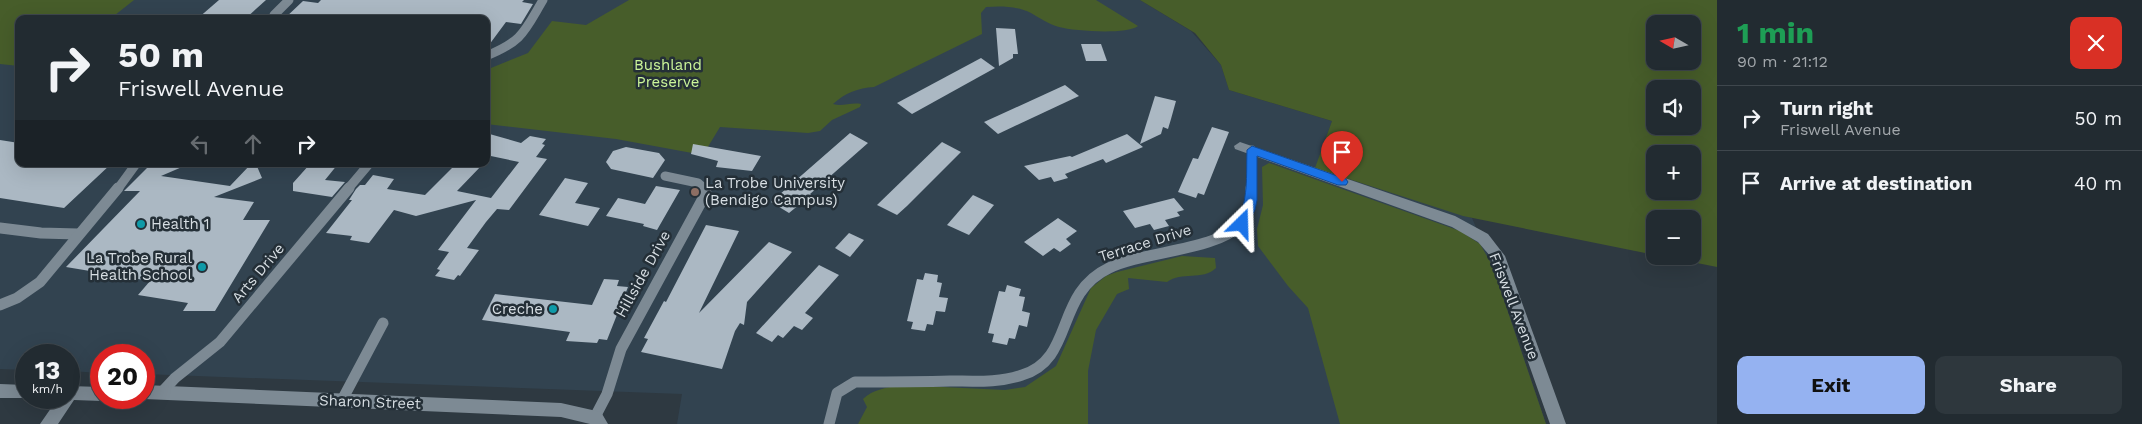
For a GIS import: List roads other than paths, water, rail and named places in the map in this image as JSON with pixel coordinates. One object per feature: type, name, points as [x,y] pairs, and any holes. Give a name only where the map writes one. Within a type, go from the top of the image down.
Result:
[{"type":"street","name":"Friswell Avenue","points":[[1246,148],[1450,220],[1477,232],[1486,239],[1498,256],[1558,424]]},
{"type":"street","points":[[0,391],[15,392]]},
{"type":"street","name":"Sharon Street","points":[[155,392],[341,402],[560,410],[597,421]]},
{"type":"street","points":[[48,424],[59,409]]},
{"type":"lane","points":[[274,15],[289,0]]},
{"type":"lane","points":[[490,53],[514,44],[522,38],[543,0]]},
{"type":"lane","name":"Terrace Drive","points":[[829,424],[833,403],[837,394],[855,382],[994,380],[1027,375],[1037,370],[1057,345],[1080,289],[1097,274],[1122,263],[1224,235],[1242,224],[1249,210],[1251,200],[1246,148]]},
{"type":"lane","points":[[0,305],[26,294],[42,282],[78,234],[121,188],[134,167]]},
{"type":"lane","name":"Arts Drive","points":[[162,392],[171,380],[214,348],[366,167]]},
{"type":"lane","name":"Hillside Drive","points":[[597,421],[621,349],[706,193],[706,189],[698,183],[665,176]]},
{"type":"lane","points":[[0,228],[41,233],[78,234]]},
{"type":"lane","points":[[341,402],[383,322]]},
{"type":"place","name":"La Trobe University (Bendigo Campus)","points":[[695,192]]},
{"type":"place","name":"Health 1","points":[[141,224]]},
{"type":"place","name":"La Trobe Rural Health School","points":[[202,267]]},
{"type":"place","name":"Creche","points":[[553,309]]},
{"type":"park label","name":"Bushland Preserve","points":[[668,74]]}]
